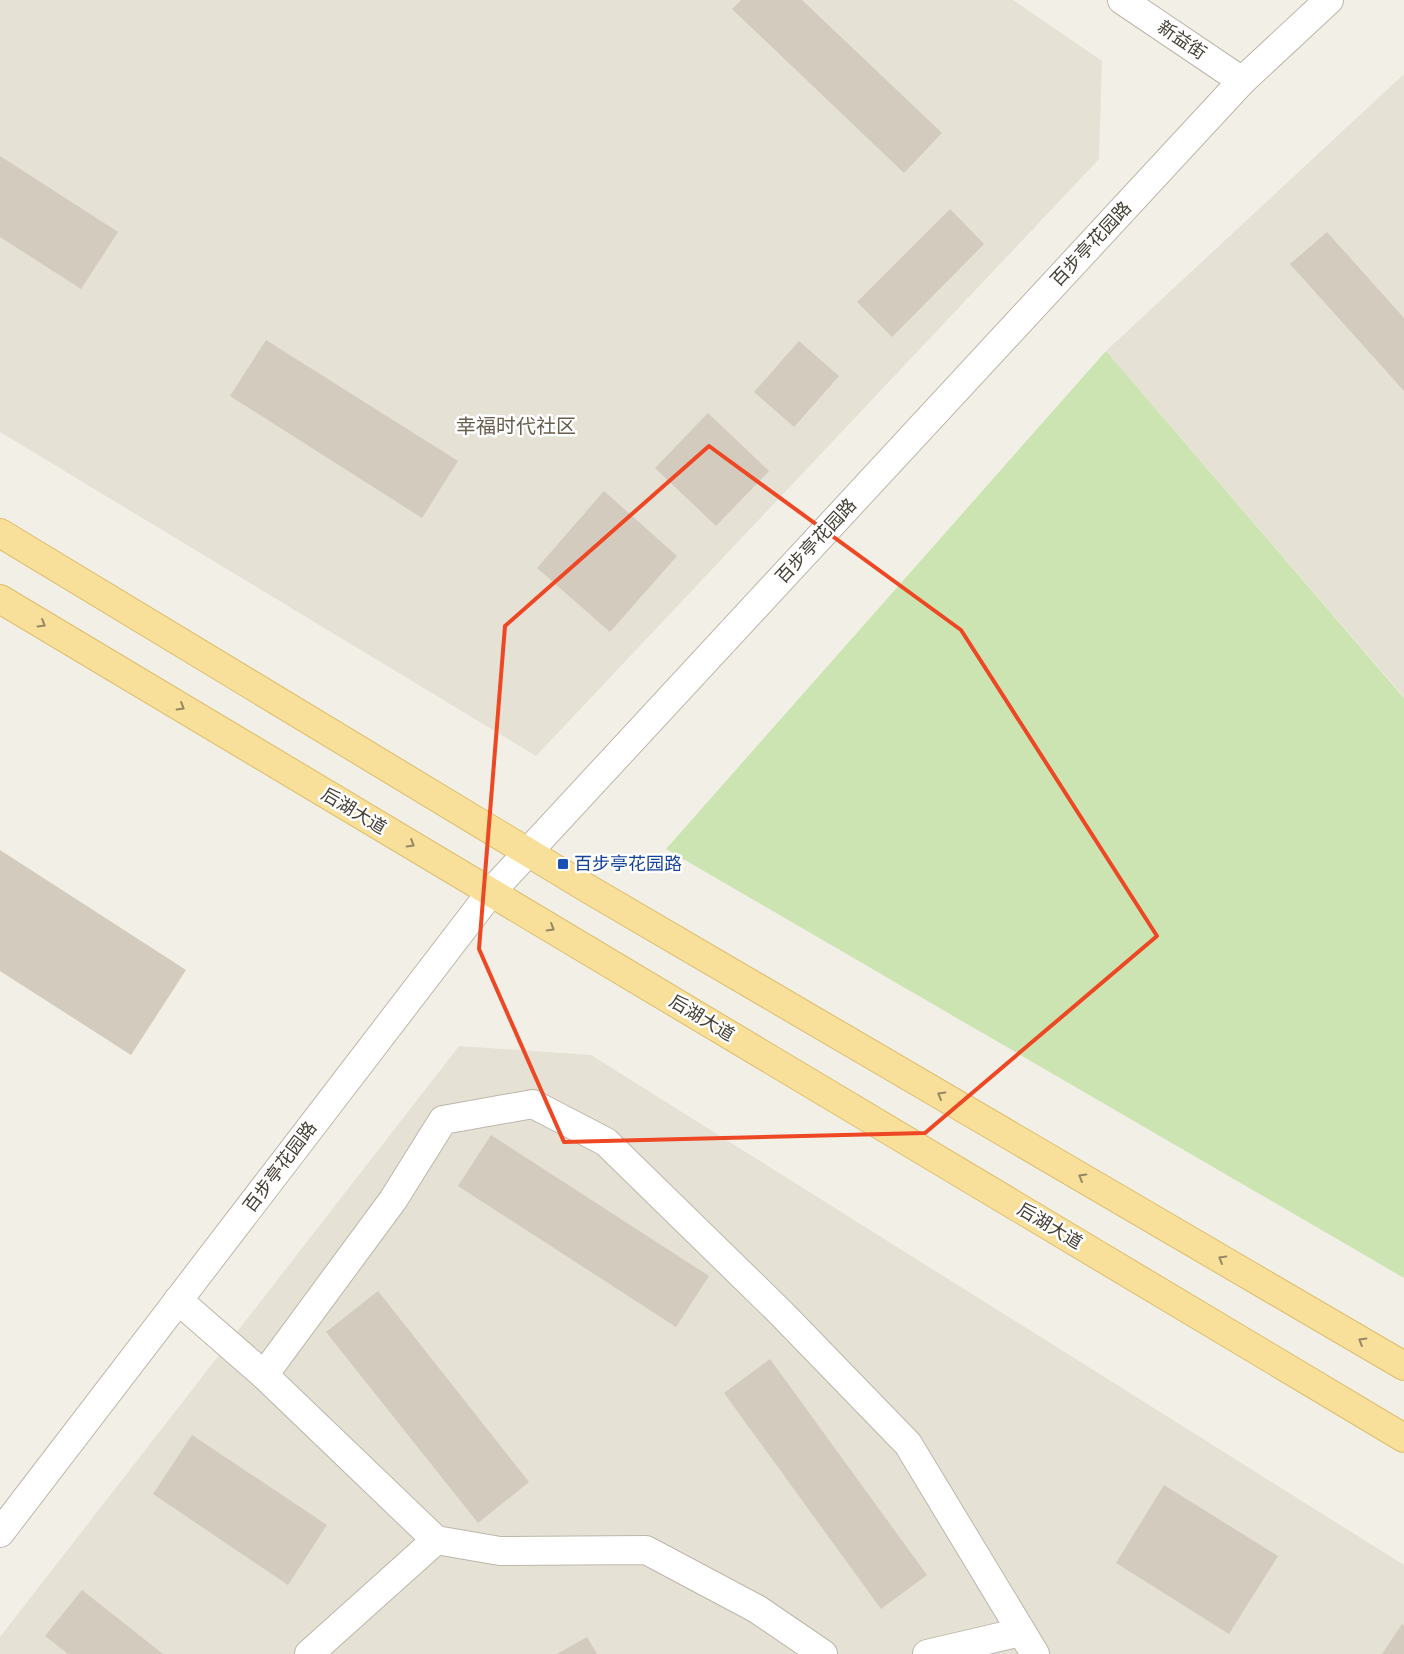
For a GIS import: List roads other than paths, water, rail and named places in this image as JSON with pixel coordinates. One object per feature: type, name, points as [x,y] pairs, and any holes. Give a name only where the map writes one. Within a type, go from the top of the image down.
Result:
[{"type":"main road","points":[[0,533],[528,852],[1404,1366]]},
{"type":"main road","name":"后湖大道","points":[[0,599],[1404,1438]]},
{"type":"street","name":"新益街","points":[[1122,0],[1242,81]]},
{"type":"street","name":"百步亭花园路","points":[[0,1533],[491,892],[1242,81],[1330,0]]},
{"type":"street","points":[[264,1375],[393,1200],[443,1120],[533,1104],[606,1142],[781,1313],[908,1444],[1028,1643],[927,1654]]},
{"type":"street","points":[[178,1300],[264,1375],[436,1540],[500,1551],[646,1550],[757,1609],[824,1654]]},
{"type":"street","points":[[309,1654],[436,1540]]},
{"type":"place","name":"百步亭花园路","points":[[563,864]]},
{"type":"district","name":"幸福时代社区","points":[[516,426]]}]
